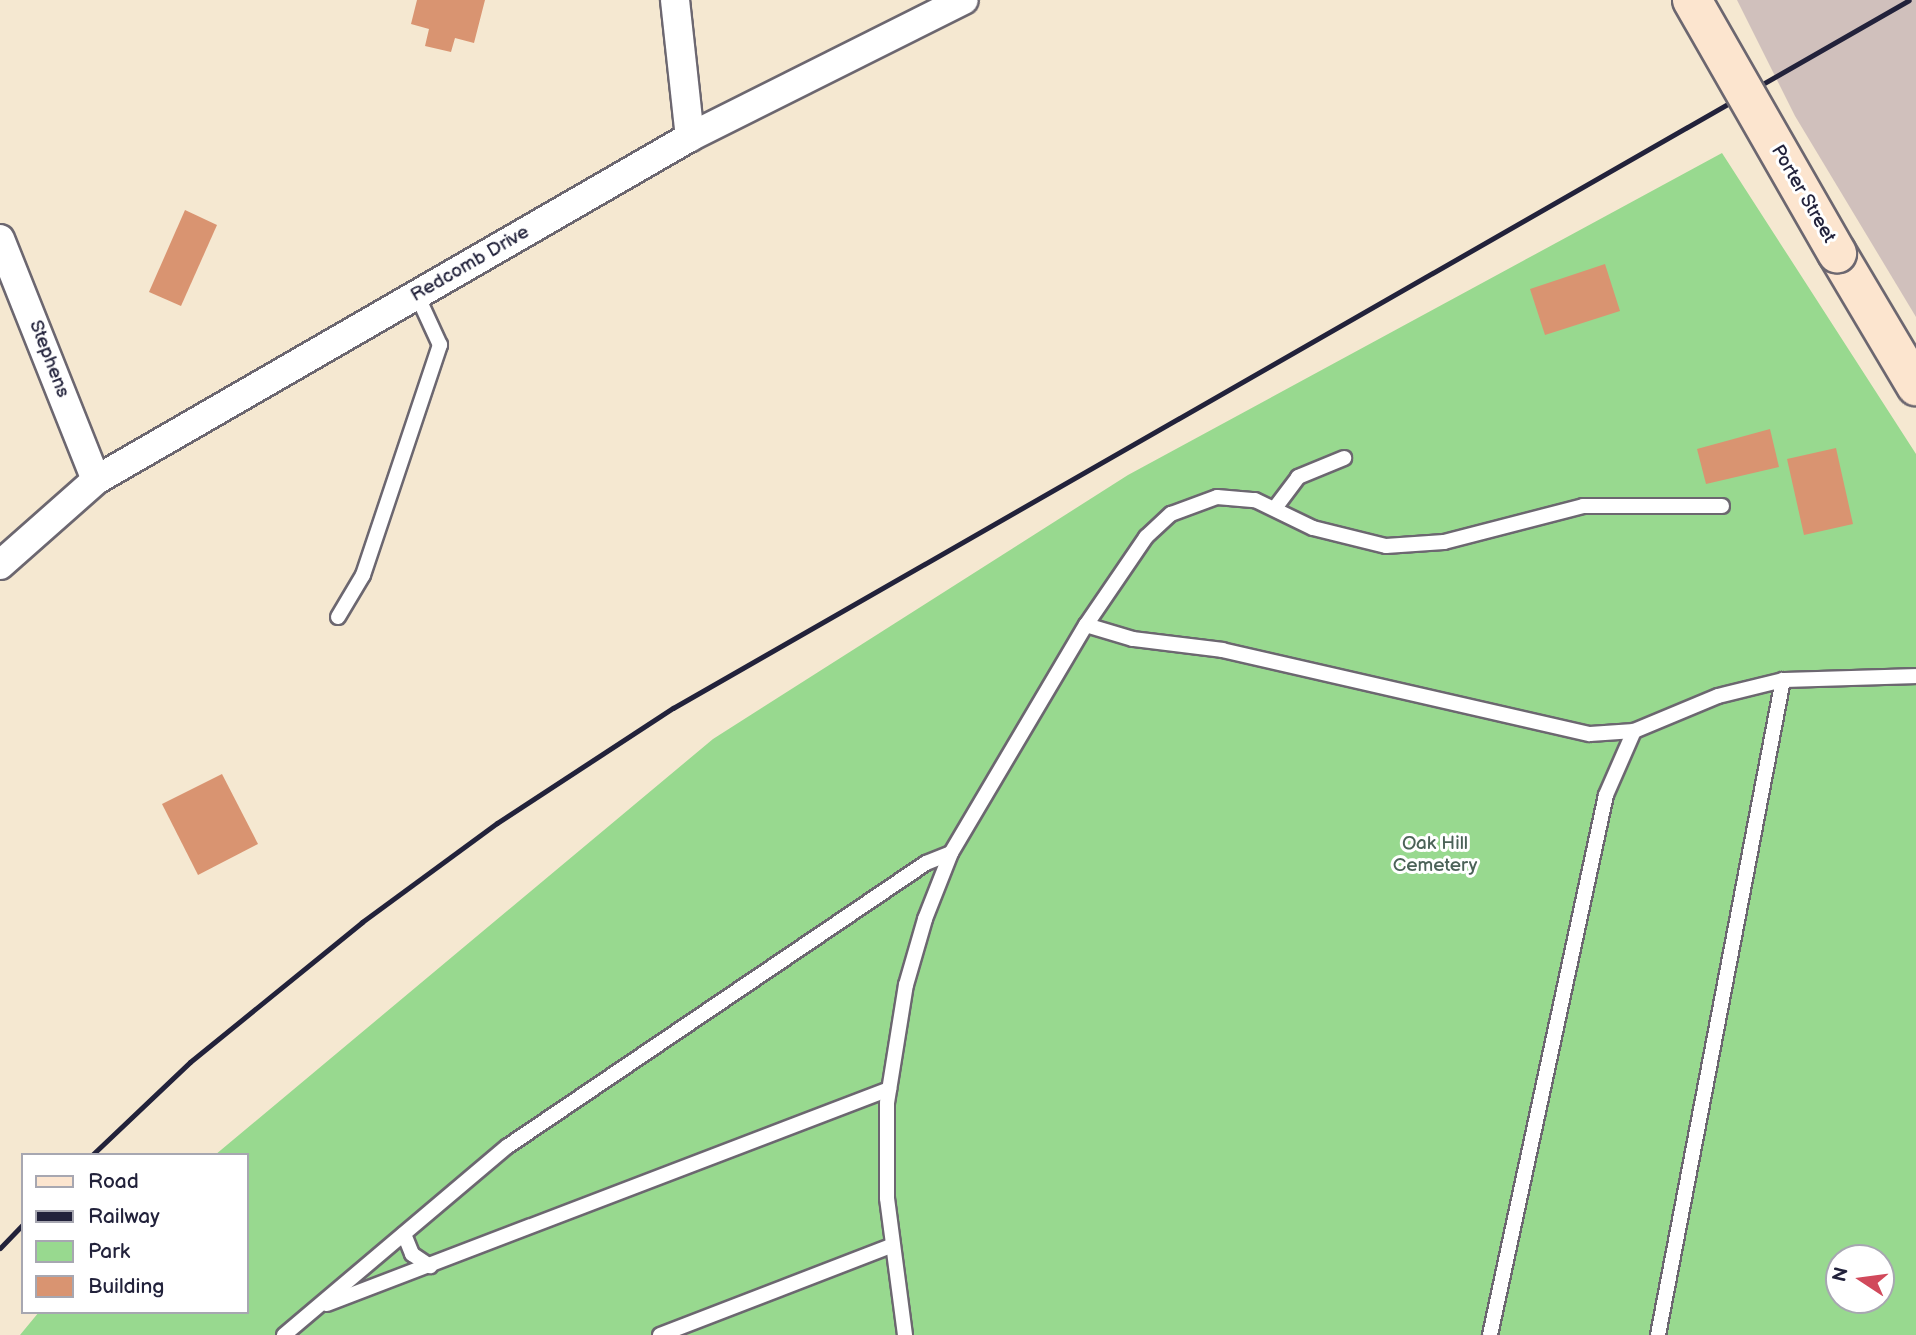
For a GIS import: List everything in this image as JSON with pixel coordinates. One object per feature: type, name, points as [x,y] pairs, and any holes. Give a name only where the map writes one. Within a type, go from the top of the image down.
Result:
[{"type":"street","points":[[675,0],[690,137]]},
{"type":"street","name":"Redcomb Drive","points":[[0,565],[96,480],[690,137],[964,0]]},
{"type":"street","name":"Porter Street","points":[[1692,0],[1916,386]]},
{"type":"street","name":"Stephens","points":[[0,239],[96,480]]},
{"type":"lane","points":[[338,617],[363,575],[440,345],[417,295]]},
{"type":"lane","points":[[1275,508],[1298,477],[1344,458]]},
{"type":"lane","points":[[905,1335],[891,1246],[886,1158],[888,1089],[906,985],[925,919],[951,853],[1086,625],[1132,554],[1171,514],[1217,497],[1255,500],[1313,528],[1386,546],[1444,542],[1583,506],[1722,506]]},
{"type":"lane","points":[[1086,625],[1133,639],[1222,650],[1590,734],[1634,731],[1718,696],[1783,680],[1916,676]]},
{"type":"lane","points":[[1658,1335],[1783,680]]},
{"type":"lane","points":[[1490,1335],[1606,795],[1634,731]]},
{"type":"lane","points":[[284,1335],[508,1146],[926,863],[951,853]]},
{"type":"lane","points":[[316,1309],[888,1089]]},
{"type":"lane","points":[[404,1234],[412,1254],[429,1265]]},
{"type":"lane","points":[[660,1335],[891,1246]]},
{"type":"shaded area","points":[[1737,0],[1916,0],[1916,317],[1795,116]]},
{"type":"green space","name":"Oak Hill Cemetery","points":[[1722,153],[1916,454],[1916,1335],[20,1335],[37,1314],[248,1314],[248,1153],[217,1153],[713,739],[1128,475]]},
{"type":"building","points":[[417,0],[485,0],[474,43],[455,38],[451,52],[425,46],[429,29],[411,24]]},
{"type":"building","points":[[185,210],[217,225],[181,306],[149,292]]},
{"type":"building","points":[[1605,264],[1620,311],[1545,335],[1530,289]]},
{"type":"building","points":[[1770,429],[1779,467],[1706,484],[1697,449]]},
{"type":"building","points":[[1836,448],[1853,524],[1804,535],[1787,459]]},
{"type":"building","points":[[222,774],[258,844],[198,875],[162,804]]},
{"type":"railway","points":[[94,1153],[190,1062],[362,922],[497,823],[673,708],[1909,0]]},
{"type":"railway","points":[[0,1248],[21,1226]]}]
